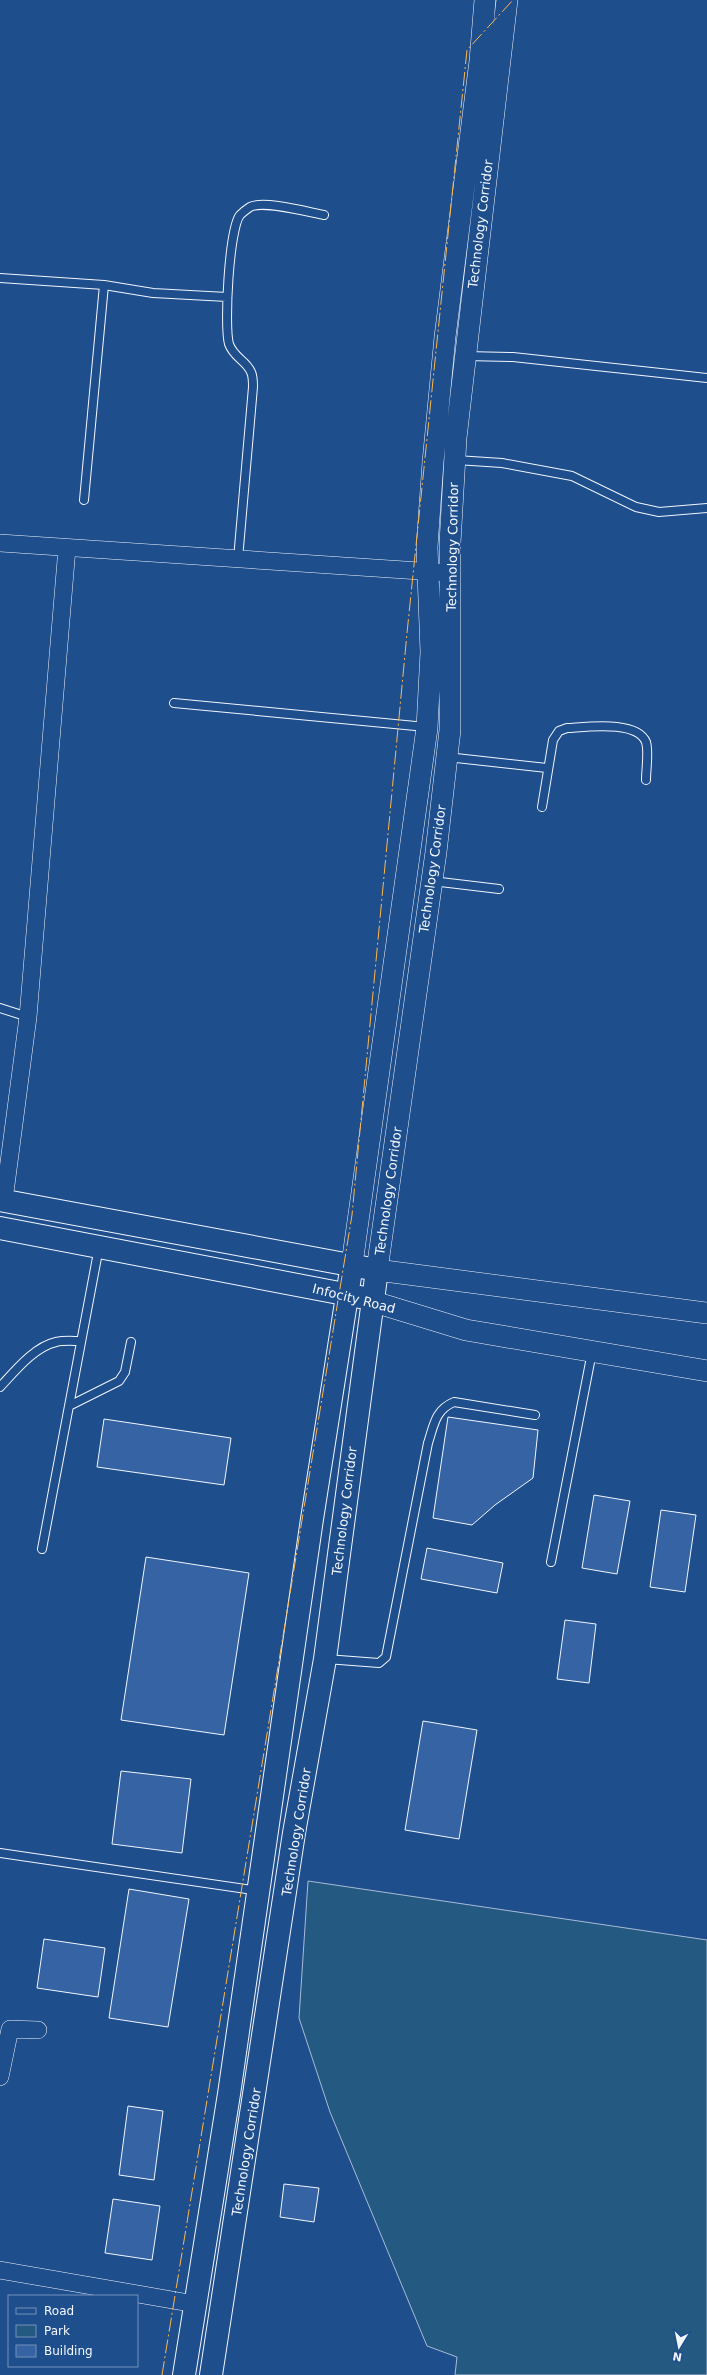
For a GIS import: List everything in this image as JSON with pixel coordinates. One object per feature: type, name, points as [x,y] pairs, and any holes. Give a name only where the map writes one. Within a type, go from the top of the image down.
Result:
[{"type":"main road","points":[[2,1200],[352,1264],[377,1270]]},
{"type":"main road","name":"Infocity Road","points":[[2,1231],[99,1246],[346,1293],[372,1300]]},
{"type":"main road","points":[[184,2375],[260,1891],[346,1293],[352,1264]]},
{"type":"main road","name":"Technology Corridor","points":[[211,2375],[294,1833],[325,1659],[377,1270]]},
{"type":"street","points":[[352,1264],[427,728],[431,652],[427,547],[433,462],[444,344],[480,61],[485,0]]},
{"type":"street","name":"Technology Corridor","points":[[377,1270],[431,881],[450,730],[450,573],[455,460],[465,356],[507,0]]},
{"type":"street","points":[[0,543],[66,548],[143,551],[450,573]]},
{"type":"street","points":[[2,1200],[28,1017],[66,548]]},
{"type":"street","points":[[377,1270],[707,1313]]},
{"type":"street","name":"Infocity Road","points":[[372,1300],[466,1330],[707,1371]]},
{"type":"street","points":[[0,2077],[10,2029],[38,2030]]},
{"type":"street","points":[[0,2270],[195,2304]]},
{"type":"lane","points":[[238,559],[253,387],[251,372],[244,363],[233,354],[226,332],[227,297],[236,227],[240,215],[250,207],[267,205],[324,215]]},
{"type":"lane","points":[[0,278],[104,285],[153,293],[227,297]]},
{"type":"lane","points":[[84,500],[104,285]]},
{"type":"lane","points":[[465,356],[513,356],[707,378]]},
{"type":"lane","points":[[455,460],[502,463],[572,476],[636,507],[659,512],[707,508]]},
{"type":"lane","points":[[174,703],[427,728]]},
{"type":"lane","points":[[542,807],[547,768],[553,740],[559,731],[567,728],[621,727],[633,729],[646,743],[646,780]]},
{"type":"lane","points":[[447,757],[547,768]]},
{"type":"lane","points":[[431,881],[499,889]]},
{"type":"lane","points":[[0,1008],[28,1017]]},
{"type":"lane","points":[[42,1549],[99,1246]]},
{"type":"lane","points":[[0,1387],[19,1367],[46,1346],[56,1342],[81,1341]]},
{"type":"lane","points":[[69,1406],[119,1380],[125,1372],[131,1342]]},
{"type":"lane","points":[[551,1562],[592,1351]]},
{"type":"lane","points":[[325,1659],[379,1663],[386,1657],[428,1443],[436,1416],[443,1406],[454,1402],[535,1415]]},
{"type":"lane","points":[[0,1853],[260,1891]]},
{"type":"green space","points":[[308,1881],[707,1940],[707,2375],[455,2375],[457,2357],[427,2346],[330,2112],[299,2018]]},
{"type":"building","points":[[448,1417],[538,1430],[533,1478],[495,1505],[472,1525],[433,1518]]},
{"type":"building","points":[[104,1419],[231,1438],[224,1485],[97,1467]]},
{"type":"building","points":[[594,1495],[630,1501],[617,1574],[582,1568]]},
{"type":"building","points":[[661,1510],[696,1515],[685,1592],[650,1587]]},
{"type":"building","points":[[427,1548],[503,1563],[497,1593],[421,1579]]},
{"type":"building","points":[[146,1557],[249,1573],[224,1735],[121,1720]]},
{"type":"building","points":[[565,1620],[596,1624],[589,1683],[557,1679]]},
{"type":"building","points":[[423,1721],[477,1730],[459,1839],[405,1830]]},
{"type":"building","points":[[121,1771],[191,1779],[182,1853],[112,1844]]},
{"type":"building","points":[[129,1889],[189,1899],[168,2027],[109,2018]]},
{"type":"building","points":[[44,1939],[105,1948],[98,1997],[37,1988]]},
{"type":"building","points":[[128,2106],[163,2111],[154,2180],[119,2175]]},
{"type":"building","points":[[284,2184],[319,2188],[314,2222],[280,2217]]},
{"type":"building","points":[[113,2199],[160,2206],[152,2260],[105,2253]]},
{"type":"power","points":[[162,2375],[352,1215],[407,633],[467,50],[513,0]]}]
